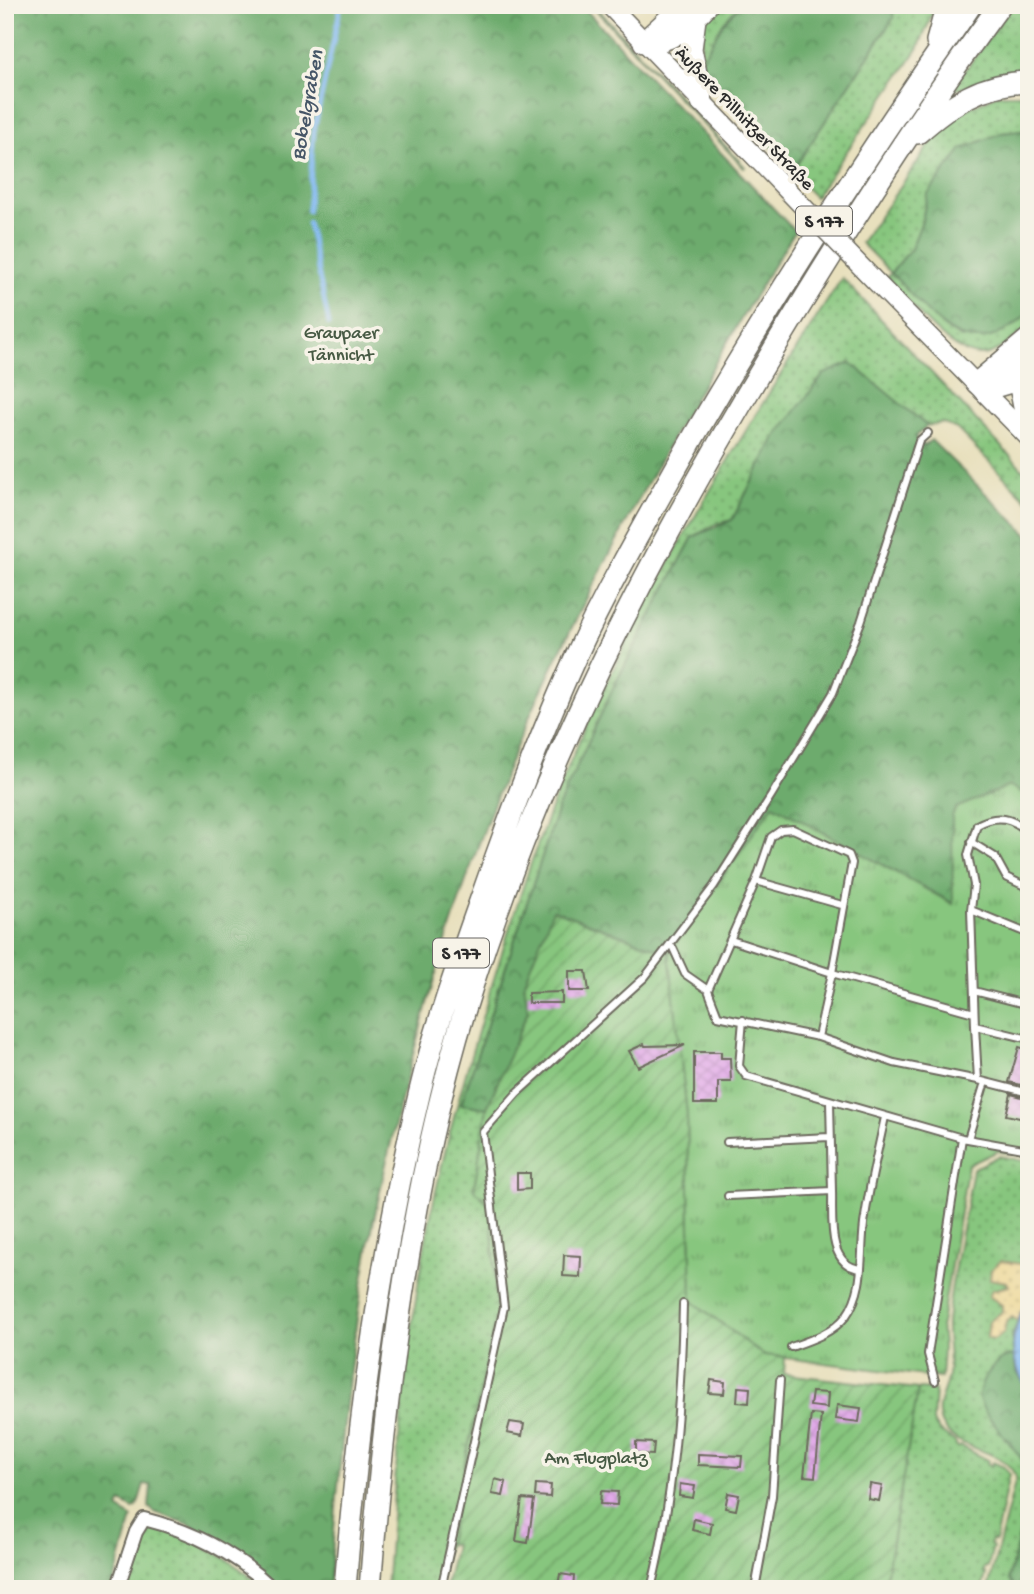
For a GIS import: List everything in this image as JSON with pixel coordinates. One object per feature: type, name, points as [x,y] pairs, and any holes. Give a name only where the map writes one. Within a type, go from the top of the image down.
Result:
[{"type":"highway","points":[[920,78],[939,37],[947,5]]},
{"type":"highway","name":"S 177","points":[[345,1589],[373,1323],[392,1212],[421,1087],[456,967],[523,780],[576,656],[644,524],[797,262],[971,5]]},
{"type":"highway","name":"S 177","points":[[370,1589],[397,1334],[414,1223],[466,1006],[541,794],[599,665],[662,541],[764,366],[901,148],[944,81],[1000,5]]},
{"type":"highway","points":[[645,41],[669,39],[695,10]]},
{"type":"highway","points":[[695,10],[691,49],[702,102]]},
{"type":"highway","points":[[901,148],[933,120],[977,90],[994,84],[1029,82]]},
{"type":"highway","points":[[980,387],[1029,339]]},
{"type":"highway","points":[[980,387],[1001,387],[1023,371]]},
{"type":"highway","points":[[1023,371],[1029,436]]},
{"type":"main road","name":"Äußere Pillnitzer Straße","points":[[609,5],[1029,436]]},
{"type":"street","points":[[117,1589],[136,1532],[144,1519],[185,1531],[219,1549],[256,1572],[273,1589]]},
{"type":"lane","points":[[441,1589],[504,1307],[484,1132],[517,1093],[645,977],[714,886],[833,693],[861,622],[919,441],[928,433]]},
{"type":"lane","points":[[935,1381],[928,1354],[965,1138],[981,1081],[974,1013],[971,910],[974,885],[968,856],[977,825],[992,817],[1019,824],[1029,833]]},
{"type":"lane","points":[[708,990],[731,940],[771,837],[781,830],[793,829],[849,855],[852,863],[818,1037]]},
{"type":"lane","points":[[971,842],[995,857],[1006,877],[1029,888]]},
{"type":"lane","points":[[755,881],[842,905]]},
{"type":"lane","points":[[971,910],[1029,934]]},
{"type":"lane","points":[[731,940],[832,973],[974,1013]]},
{"type":"lane","points":[[673,948],[685,974],[708,990],[718,1016],[818,1037],[894,1063],[1029,1093]]},
{"type":"lane","points":[[974,991],[1029,1005]]},
{"type":"lane","points":[[743,1020],[739,1066],[746,1076],[830,1102],[965,1138],[1029,1150]]},
{"type":"lane","points":[[975,1026],[1029,1039]]},
{"type":"lane","points":[[830,1102],[829,1137],[837,1250],[843,1261],[861,1269]]},
{"type":"lane","points":[[791,1347],[829,1332],[844,1319],[855,1303],[861,1269],[865,1214],[885,1117]]},
{"type":"lane","points":[[727,1142],[829,1137]]},
{"type":"lane","points":[[728,1196],[832,1191]]},
{"type":"lane","points":[[651,1589],[673,1469],[682,1368],[683,1304]]},
{"type":"lane","points":[[755,1589],[772,1496],[780,1380]]},
{"type":"green space","name":"Graupaer Tännicht","points":[[5,5],[581,5],[795,231],[674,435],[579,613],[517,745],[467,878],[417,1040],[377,1205],[347,1396],[329,1589],[282,1589],[224,1542],[191,1525],[154,1512],[149,1507],[151,1485],[144,1484],[137,1507],[133,1509],[121,1502],[118,1508],[132,1518],[112,1589],[5,1589]]},
{"type":"green space","points":[[591,5],[594,5],[744,168]]},
{"type":"green space","points":[[719,5],[740,5],[724,22],[700,62],[703,21]]},
{"type":"green space","points":[[740,5],[890,5],[894,17],[791,173],[751,121],[706,74],[700,62],[724,22]]},
{"type":"green space","points":[[890,5],[936,5],[918,49],[815,197],[791,173],[894,17]]},
{"type":"green space","points":[[1013,5],[1029,5],[1029,74],[1000,74],[955,90],[953,87]]},
{"type":"green space","points":[[998,94],[1029,94],[1029,130],[1001,133],[927,195],[922,221],[911,249],[891,273],[861,243],[942,127],[960,112]]},
{"type":"green space","points":[[1029,130],[1029,312],[1007,330],[988,338],[970,339],[954,333],[938,322],[891,273],[911,249],[922,221],[927,195],[962,149],[1001,133]]},
{"type":"green space","points":[[891,273],[945,328],[961,338],[1014,326],[1029,312],[1029,326],[994,352],[975,355],[947,340],[933,328],[887,277]]},
{"type":"green space","points":[[842,278],[1029,476],[1029,502],[957,429],[943,423],[927,426],[912,413],[775,438],[732,520],[716,524],[693,537],[615,684],[559,805],[461,1104],[487,1108],[474,1189],[491,1206],[497,1313],[438,1589],[386,1589],[407,1360],[429,1224],[466,1074],[530,867],[555,798],[616,662],[686,531]]},
{"type":"green space","points":[[851,363],[927,426],[915,437],[924,446],[931,440],[1029,536],[1029,797],[1010,786],[956,808],[952,816],[954,904],[773,805],[669,953],[554,910],[524,982],[528,1011],[487,1108],[461,1104],[559,805],[615,684],[693,537],[732,520],[775,438],[824,374]]},
{"type":"green space","points":[[1010,786],[1029,797],[1029,1157],[998,1151],[968,1165],[941,1324],[941,1378],[763,1355],[692,1301],[687,1115],[669,953],[773,805],[953,904],[952,816],[956,808]]},
{"type":"green space","name":"Am Flugplatz","points":[[553,910],[669,953],[687,1115],[692,1301],[763,1355],[785,1357],[784,1374],[918,1389],[884,1589],[445,1589],[455,1545],[448,1544],[497,1313],[491,1206],[474,1189],[487,1108],[528,1011],[524,982]]},
{"type":"green space","points":[[999,1156],[1029,1162],[1029,1265],[1016,1264],[991,1279],[1007,1282],[1009,1286],[992,1290],[990,1296],[1002,1306],[1002,1312],[989,1322],[987,1338],[1012,1317],[1018,1321],[1012,1336],[1014,1355],[1003,1358],[991,1368],[1029,1472],[1029,1495],[1009,1578],[1017,1589],[988,1589],[1016,1478],[1002,1461],[948,1433],[939,1417],[949,1369],[949,1303],[973,1169]]},
{"type":"green space","points":[[1014,1355],[1016,1370],[1029,1393],[1029,1472],[1018,1453],[991,1421],[979,1396],[980,1388],[991,1369],[1002,1359]]},
{"type":"green space","points":[[918,1389],[935,1390],[933,1422],[939,1431],[955,1442],[958,1448],[961,1446],[988,1460],[987,1464],[992,1465],[993,1462],[1004,1467],[1009,1474],[995,1541],[991,1540],[990,1545],[993,1547],[988,1568],[985,1567],[983,1573],[986,1574],[982,1589],[884,1589]]},
{"type":"green space","points":[[1029,1495],[1029,1589],[1017,1589],[1009,1579]]},
{"type":"green space","points":[[162,1528],[216,1553],[265,1589],[122,1589],[141,1534]]},
{"type":"sand","points":[[1001,1261],[1029,1265],[1029,1293],[1018,1321],[1012,1317],[1006,1321],[1004,1333],[994,1340],[987,1338],[989,1322],[1002,1312],[1002,1305],[989,1296],[992,1290],[1009,1286],[1007,1282],[990,1279],[991,1270]]},
{"type":"water","points":[[1029,1293],[1029,1393],[1016,1365],[1013,1343]]},
{"type":"building","points":[[569,971],[586,971],[589,991],[569,991]]},
{"type":"building","points":[[562,992],[562,1003],[528,1003],[528,993]]},
{"type":"building","points":[[644,1044],[685,1045],[638,1067],[629,1051]]},
{"type":"building","points":[[1019,1047],[1029,1050],[1029,1087],[1009,1082]]},
{"type":"building","points":[[694,1052],[721,1052],[721,1058],[730,1058],[731,1082],[718,1082],[718,1104],[694,1104]]},
{"type":"building","points":[[1011,1094],[1029,1099],[1029,1120],[1006,1115]]},
{"type":"building","points":[[517,1173],[530,1173],[530,1189],[517,1190]]},
{"type":"building","points":[[564,1255],[581,1256],[580,1277],[563,1276]]},
{"type":"building","points":[[711,1380],[725,1382],[724,1394],[709,1393]]},
{"type":"building","points":[[738,1387],[750,1388],[749,1403],[737,1402]]},
{"type":"building","points":[[812,1392],[828,1393],[827,1408],[810,1406]]},
{"type":"building","points":[[837,1405],[861,1408],[859,1422],[835,1419]]},
{"type":"building","points":[[811,1414],[821,1415],[815,1477],[804,1476]]},
{"type":"building","points":[[510,1422],[524,1424],[522,1436],[507,1433]]},
{"type":"building","points":[[636,1442],[654,1443],[653,1455],[636,1454]]},
{"type":"building","points":[[698,1454],[742,1456],[741,1467],[698,1465]]},
{"type":"building","points":[[495,1479],[506,1482],[503,1496],[492,1494]]},
{"type":"building","points":[[536,1484],[551,1485],[550,1497],[535,1496]]},
{"type":"building","points":[[680,1484],[695,1486],[693,1498],[679,1496]]},
{"type":"building","points":[[870,1484],[882,1486],[879,1501],[868,1499]]},
{"type":"building","points":[[601,1491],[618,1492],[617,1505],[600,1504]]},
{"type":"building","points":[[728,1493],[739,1495],[736,1510],[725,1508]]},
{"type":"building","points":[[522,1499],[534,1500],[528,1543],[516,1541]]},
{"type":"building","points":[[694,1519],[712,1523],[710,1534],[692,1530]]},
{"type":"building","points":[[560,1574],[574,1576],[573,1588],[558,1586]]},
{"type":"waterway","name":"Bobelgraben","points":[[308,211],[314,131],[341,5]]},
{"type":"waterway","name":"Bobelgraben","points":[[308,222],[329,324]]}]
